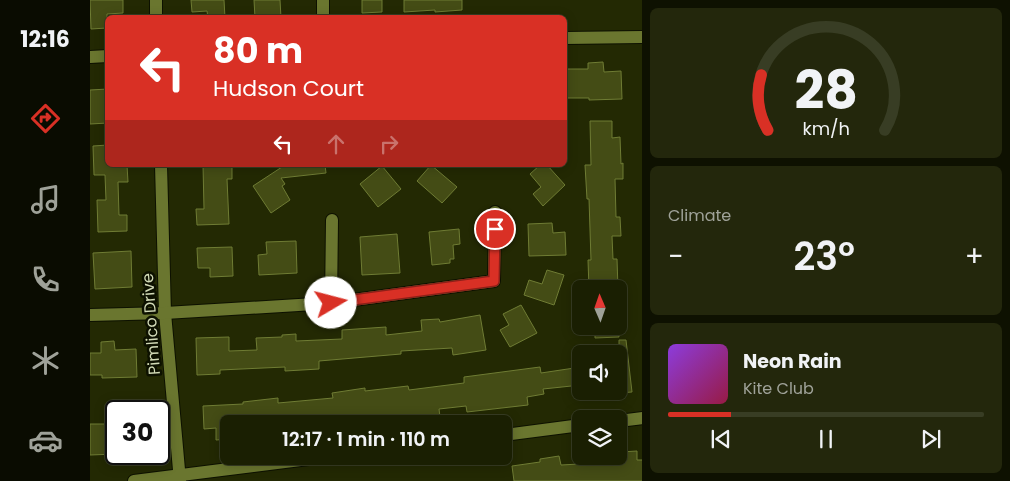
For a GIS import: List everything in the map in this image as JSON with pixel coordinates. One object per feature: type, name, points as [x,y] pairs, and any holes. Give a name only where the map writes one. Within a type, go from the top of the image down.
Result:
[{"type":"street","points":[[156,0],[156,15]]},
{"type":"street","points":[[323,0],[323,15]]},
{"type":"street","points":[[567,38],[642,37]]},
{"type":"street","points":[[90,57],[105,56]]},
{"type":"street","name":"Pimlico Drive","points":[[161,167],[165,313],[180,478]]},
{"type":"street","points":[[90,315],[165,313],[331,303],[494,281],[495,212]]},
{"type":"street","points":[[331,303],[332,220]]},
{"type":"street","points":[[627,420],[642,418]]},
{"type":"street","points":[[512,434],[572,426]]},
{"type":"street","points":[[134,481],[180,478],[270,465]]},
{"type":"building","points":[[90,0],[123,0],[123,13],[105,15],[105,28],[91,29]]},
{"type":"building","points":[[191,0],[224,0],[225,15],[208,15],[207,11],[192,12]]},
{"type":"building","points":[[254,0],[280,0],[281,15],[255,15]]},
{"type":"building","points":[[362,0],[382,0],[382,12],[362,13]]},
{"type":"building","points":[[404,0],[462,0],[462,10],[404,12]]},
{"type":"building","points":[[603,62],[604,72],[621,71],[622,99],[589,100],[589,98],[567,98],[567,69],[588,69],[588,63]]},
{"type":"building","points":[[105,89],[105,123],[90,124],[90,90]]},
{"type":"building","points":[[590,121],[612,121],[612,138],[620,137],[621,164],[623,163],[623,179],[615,179],[616,217],[620,217],[621,236],[612,236],[613,259],[617,259],[618,280],[589,280],[588,260],[591,260],[589,199],[587,199],[585,165],[591,165]]},
{"type":"building","points":[[105,145],[105,167],[127,167],[128,182],[118,182],[119,215],[127,215],[127,231],[98,232],[97,200],[106,200],[105,175],[94,175],[93,146]]},
{"type":"building","points":[[203,167],[232,167],[232,179],[227,179],[229,224],[197,225],[196,209],[204,209]]},
{"type":"building","points":[[282,167],[325,167],[326,173],[281,178],[285,184],[282,186],[290,200],[271,213],[253,186]]},
{"type":"building","points":[[383,167],[401,189],[378,207],[360,184]]},
{"type":"building","points":[[429,167],[433,167],[457,187],[442,203],[417,181]]},
{"type":"building","points":[[538,167],[549,167],[565,185],[543,206],[533,194],[541,187],[530,174]]},
{"type":"building","points":[[552,223],[553,233],[565,232],[566,255],[529,256],[528,224]]},
{"type":"building","points":[[459,229],[460,244],[453,245],[454,259],[450,259],[450,263],[432,265],[429,232]]},
{"type":"building","points":[[397,234],[400,273],[362,275],[360,237]]},
{"type":"building","points":[[296,241],[297,273],[259,275],[258,255],[267,254],[266,242]]},
{"type":"building","points":[[232,247],[233,276],[210,277],[210,268],[198,268],[197,248]]},
{"type":"building","points":[[131,251],[132,287],[95,289],[93,253]]},
{"type":"building","points":[[547,270],[564,275],[554,305],[524,295],[529,280],[542,284]]},
{"type":"building","points":[[521,305],[537,333],[510,347],[500,330],[509,325],[503,314]]},
{"type":"building","points":[[480,315],[486,350],[453,355],[452,348],[401,351],[401,354],[319,361],[319,369],[285,371],[285,367],[220,370],[220,374],[197,375],[196,338],[229,337],[229,351],[257,350],[256,338],[282,337],[282,335],[296,334],[296,341],[342,339],[342,330],[386,327],[386,335],[422,331],[421,320],[439,319],[440,322]]},
{"type":"building","points":[[595,335],[619,335],[619,337],[595,338]]},
{"type":"building","points":[[619,340],[626,340],[627,345],[619,345]]},
{"type":"building","points":[[114,341],[115,350],[136,349],[137,377],[102,378],[102,375],[90,375],[90,353],[101,353],[101,342]]},
{"type":"building","points":[[627,349],[632,392],[627,392]]},
{"type":"building","points":[[540,367],[541,373],[572,368],[572,386],[543,389],[544,394],[527,397],[528,405],[467,412],[466,406],[439,409],[440,415],[220,415],[220,440],[216,440],[216,428],[204,429],[203,406],[243,404],[243,402],[278,398],[278,403],[333,398],[332,393],[365,388],[365,391],[408,386],[409,390],[464,383],[464,377]]},
{"type":"building","points":[[90,424],[105,424],[105,454],[90,455]]},
{"type":"building","points":[[637,451],[637,460],[642,460],[642,481],[514,481],[512,466],[540,462],[540,459],[559,456],[561,465],[627,465],[627,452]]},
{"type":"route","points":[[331,303],[494,281],[495,229]]}]
